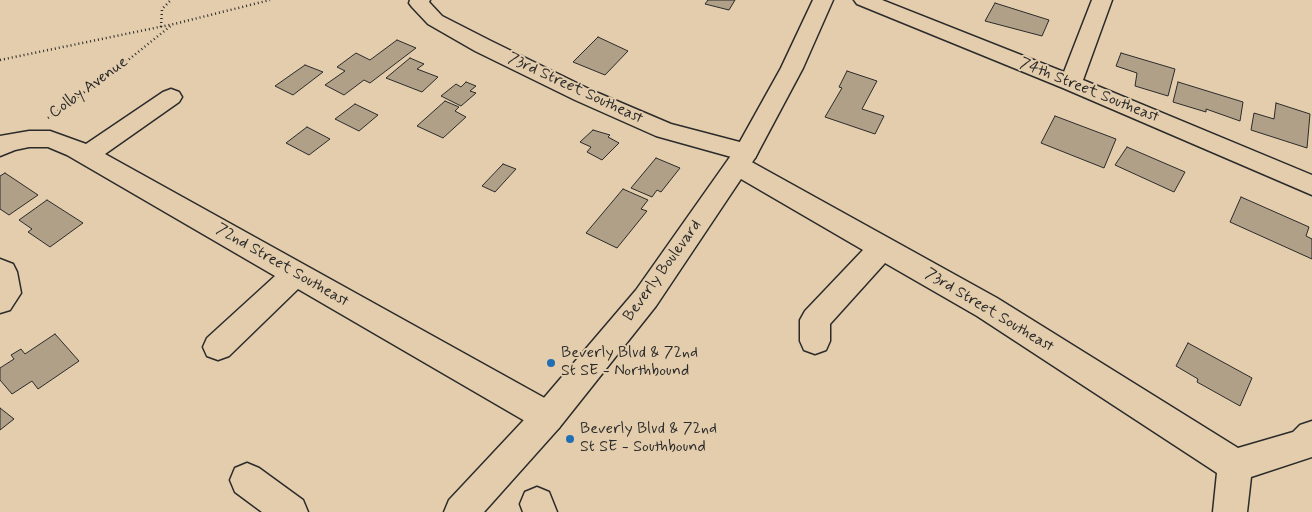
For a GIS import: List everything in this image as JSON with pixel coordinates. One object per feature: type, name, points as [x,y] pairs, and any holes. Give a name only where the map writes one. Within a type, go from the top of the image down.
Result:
[{"type":"street","name":"73rd Street Southeast","points":[[420,0],[419,3],[435,20],[483,46],[584,95],[664,130],[742,159],[882,248],[987,307],[1235,465]]},
{"type":"street","name":"Beverly Boulevard","points":[[461,512],[548,417],[646,298],[742,159],[792,68],[823,0]]},
{"type":"street","name":"74th Street Southeast","points":[[864,0],[1071,83],[1312,186]]},
{"type":"street","points":[[1071,83],[1102,0]]},
{"type":"street","points":[[87,155],[172,97]]},
{"type":"street","name":"72nd Street Southeast","points":[[5,145],[29,139],[50,139],[76,149],[548,417]]},
{"type":"street","points":[[815,341],[815,320],[882,248]]},
{"type":"street","points":[[0,270],[3,272],[7,294],[0,301]]},
{"type":"street","points":[[226,350],[303,278]]},
{"type":"street","points":[[1230,512],[1235,465],[1303,445],[1312,436]]},
{"type":"street","points":[[247,480],[291,512]]},
{"type":"path","points":[[161,26],[162,9],[171,0]]},
{"type":"path","points":[[0,60],[174,24],[270,0]]},
{"type":"path","name":"Colby Avenue","points":[[5,145],[52,116],[117,69],[174,24]]},
{"type":"building","points":[[708,0],[735,0],[729,10],[705,4]]},
{"type":"building","points":[[995,3],[1049,20],[1042,36],[985,21]]},
{"type":"building","points":[[598,37],[628,51],[605,75],[573,62]]},
{"type":"building","points":[[397,40],[416,48],[370,83],[364,80],[344,95],[325,85],[345,71],[337,67],[356,53],[370,60]]},
{"type":"building","points":[[1121,53],[1175,69],[1168,96],[1135,86],[1137,73],[1116,66]]},
{"type":"building","points":[[410,58],[424,64],[417,69],[438,77],[422,92],[386,78]]},
{"type":"building","points":[[305,65],[323,72],[293,95],[275,86]]},
{"type":"building","points":[[847,71],[877,81],[862,109],[884,116],[875,134],[825,117],[842,88],[839,87]]},
{"type":"building","points":[[466,82],[476,86],[470,91],[476,93],[461,106],[441,96],[456,84],[461,87]]},
{"type":"building","points":[[1178,82],[1243,102],[1240,121],[1206,109],[1206,112],[1173,102]]},
{"type":"building","points":[[445,101],[459,107],[455,111],[466,117],[443,138],[417,126]]},
{"type":"building","points":[[1276,103],[1310,114],[1307,148],[1251,130],[1254,113],[1274,119]]},
{"type":"building","points":[[355,104],[378,115],[359,131],[335,119]]},
{"type":"building","points":[[1055,116],[1116,139],[1104,168],[1041,143]]},
{"type":"building","points":[[307,127],[330,139],[309,155],[286,143]]},
{"type":"building","points":[[593,130],[610,135],[608,137],[619,143],[602,160],[587,152],[591,147],[580,142]]},
{"type":"building","points":[[1127,147],[1185,172],[1174,192],[1115,165]]},
{"type":"building","points":[[656,158],[680,168],[661,192],[657,190],[652,197],[631,188]]},
{"type":"building","points":[[503,164],[516,169],[495,192],[482,186]]},
{"type":"building","points":[[5,173],[38,195],[9,215],[0,209],[0,176]]},
{"type":"building","points":[[623,189],[648,200],[641,209],[647,211],[617,248],[586,233]]},
{"type":"building","points":[[1241,197],[1309,227],[1306,236],[1312,239],[1312,259],[1230,222]]},
{"type":"building","points":[[47,200],[83,223],[50,247],[28,232],[32,229],[19,220]]},
{"type":"building","points":[[55,334],[79,361],[38,389],[32,381],[12,394],[0,380],[0,368],[14,359],[11,355],[21,349],[25,354]]},
{"type":"building","points":[[1188,343],[1252,378],[1240,406],[1197,382],[1198,379],[1176,366]]},
{"type":"building","points":[[0,408],[14,419],[0,430]]},
{"type":"place","name":"Beverly Blvd & 72nd St SE - Northbound","points":[[551,363]]},
{"type":"place","name":"Beverly Blvd & 72nd St SE - Southbound","points":[[570,439]]}]
